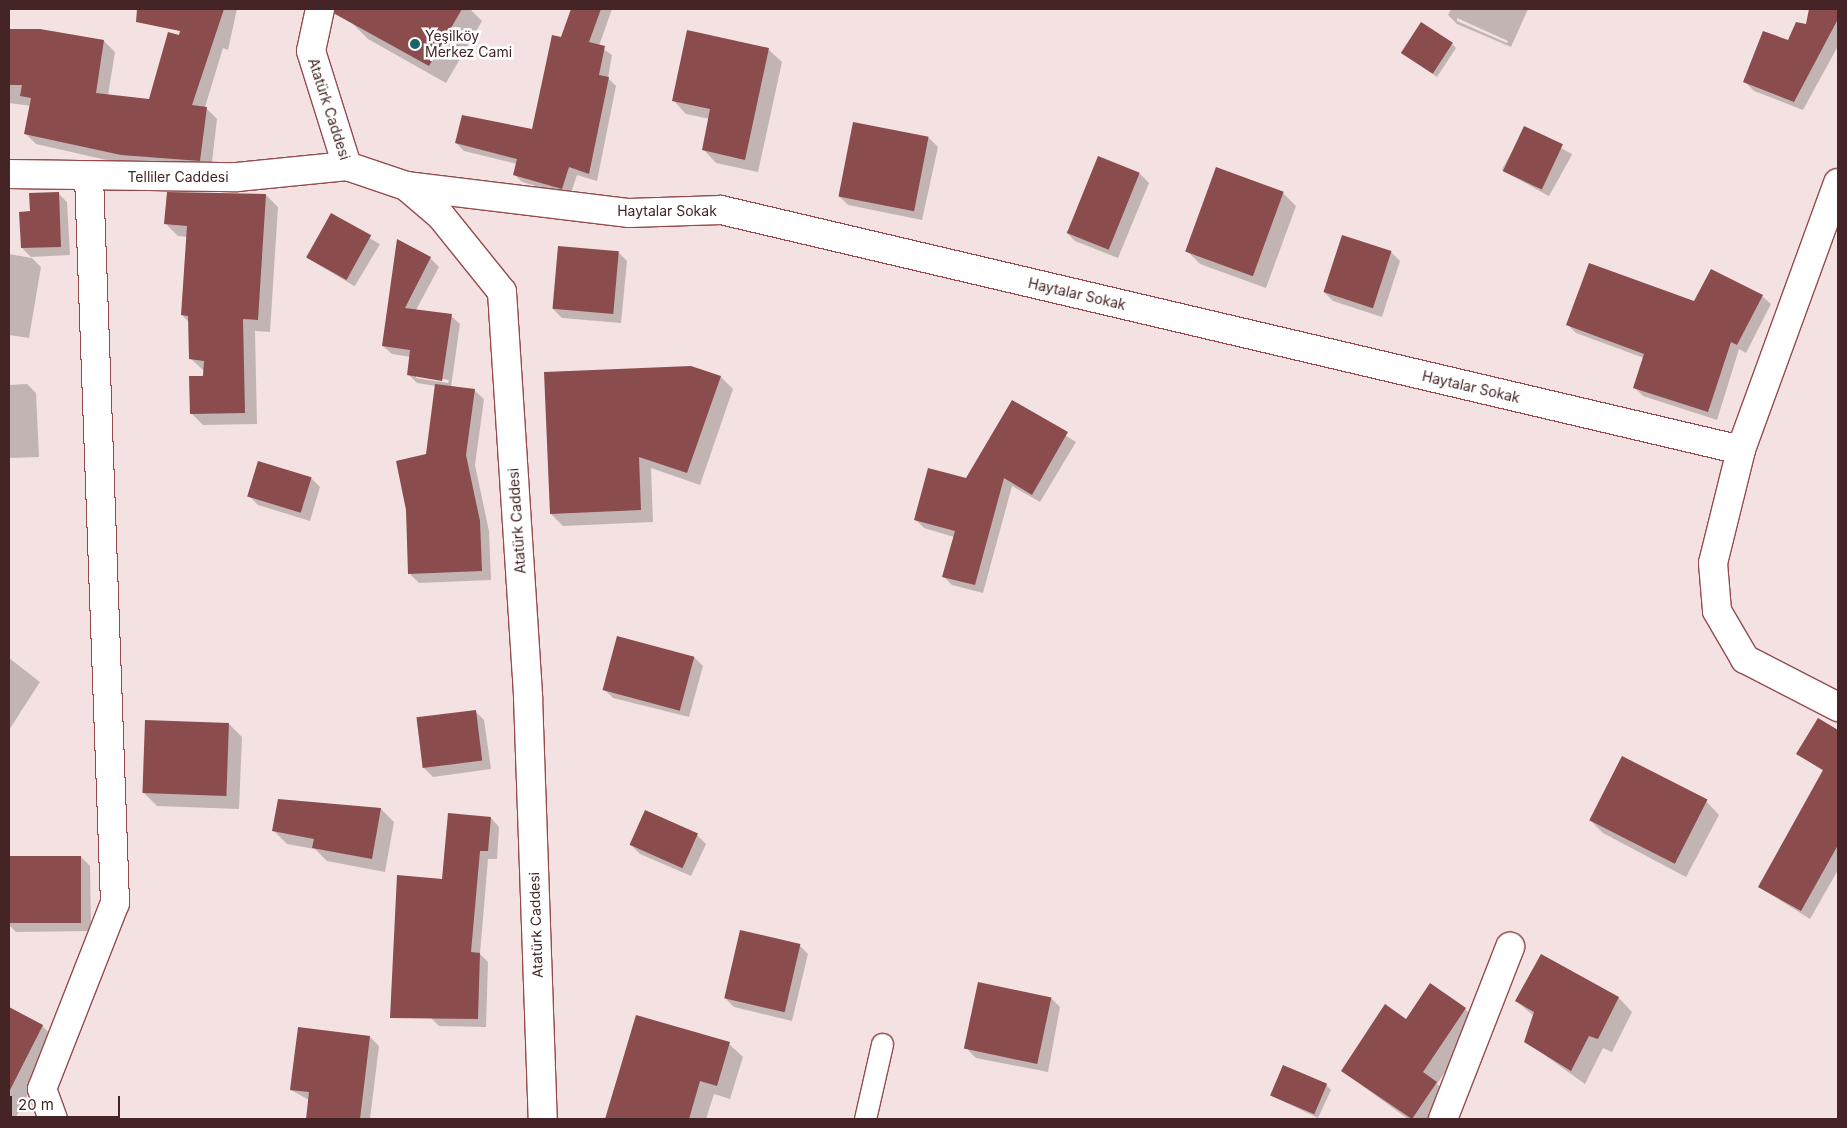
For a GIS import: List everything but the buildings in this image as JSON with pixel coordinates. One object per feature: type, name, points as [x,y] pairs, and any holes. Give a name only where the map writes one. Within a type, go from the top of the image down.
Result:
[{"type":"street","name":"Atatürk Caddesi","points":[[320,9],[311,51],[347,166],[406,186],[441,216],[502,292],[528,697],[543,1119]]},
{"type":"street","name":"Telliler Caddesi","points":[[9,174],[89,177],[237,178],[347,166]]},
{"type":"street","points":[[52,1119],[42,1089],[115,903],[89,177]]},
{"type":"street","points":[[1838,183],[1741,450],[1713,563],[1717,611],[1745,658],[1838,708]]},
{"type":"street","name":"Haytalar Sokak","points":[[406,186],[629,213],[721,210],[1741,450]]},
{"type":"street","points":[[1443,1119],[1510,946]]},
{"type":"lane","points":[[865,1119],[882,1044]]},
{"type":"place","name":"Yeşilköy Merkez Cami","points":[[415,44]]}]
